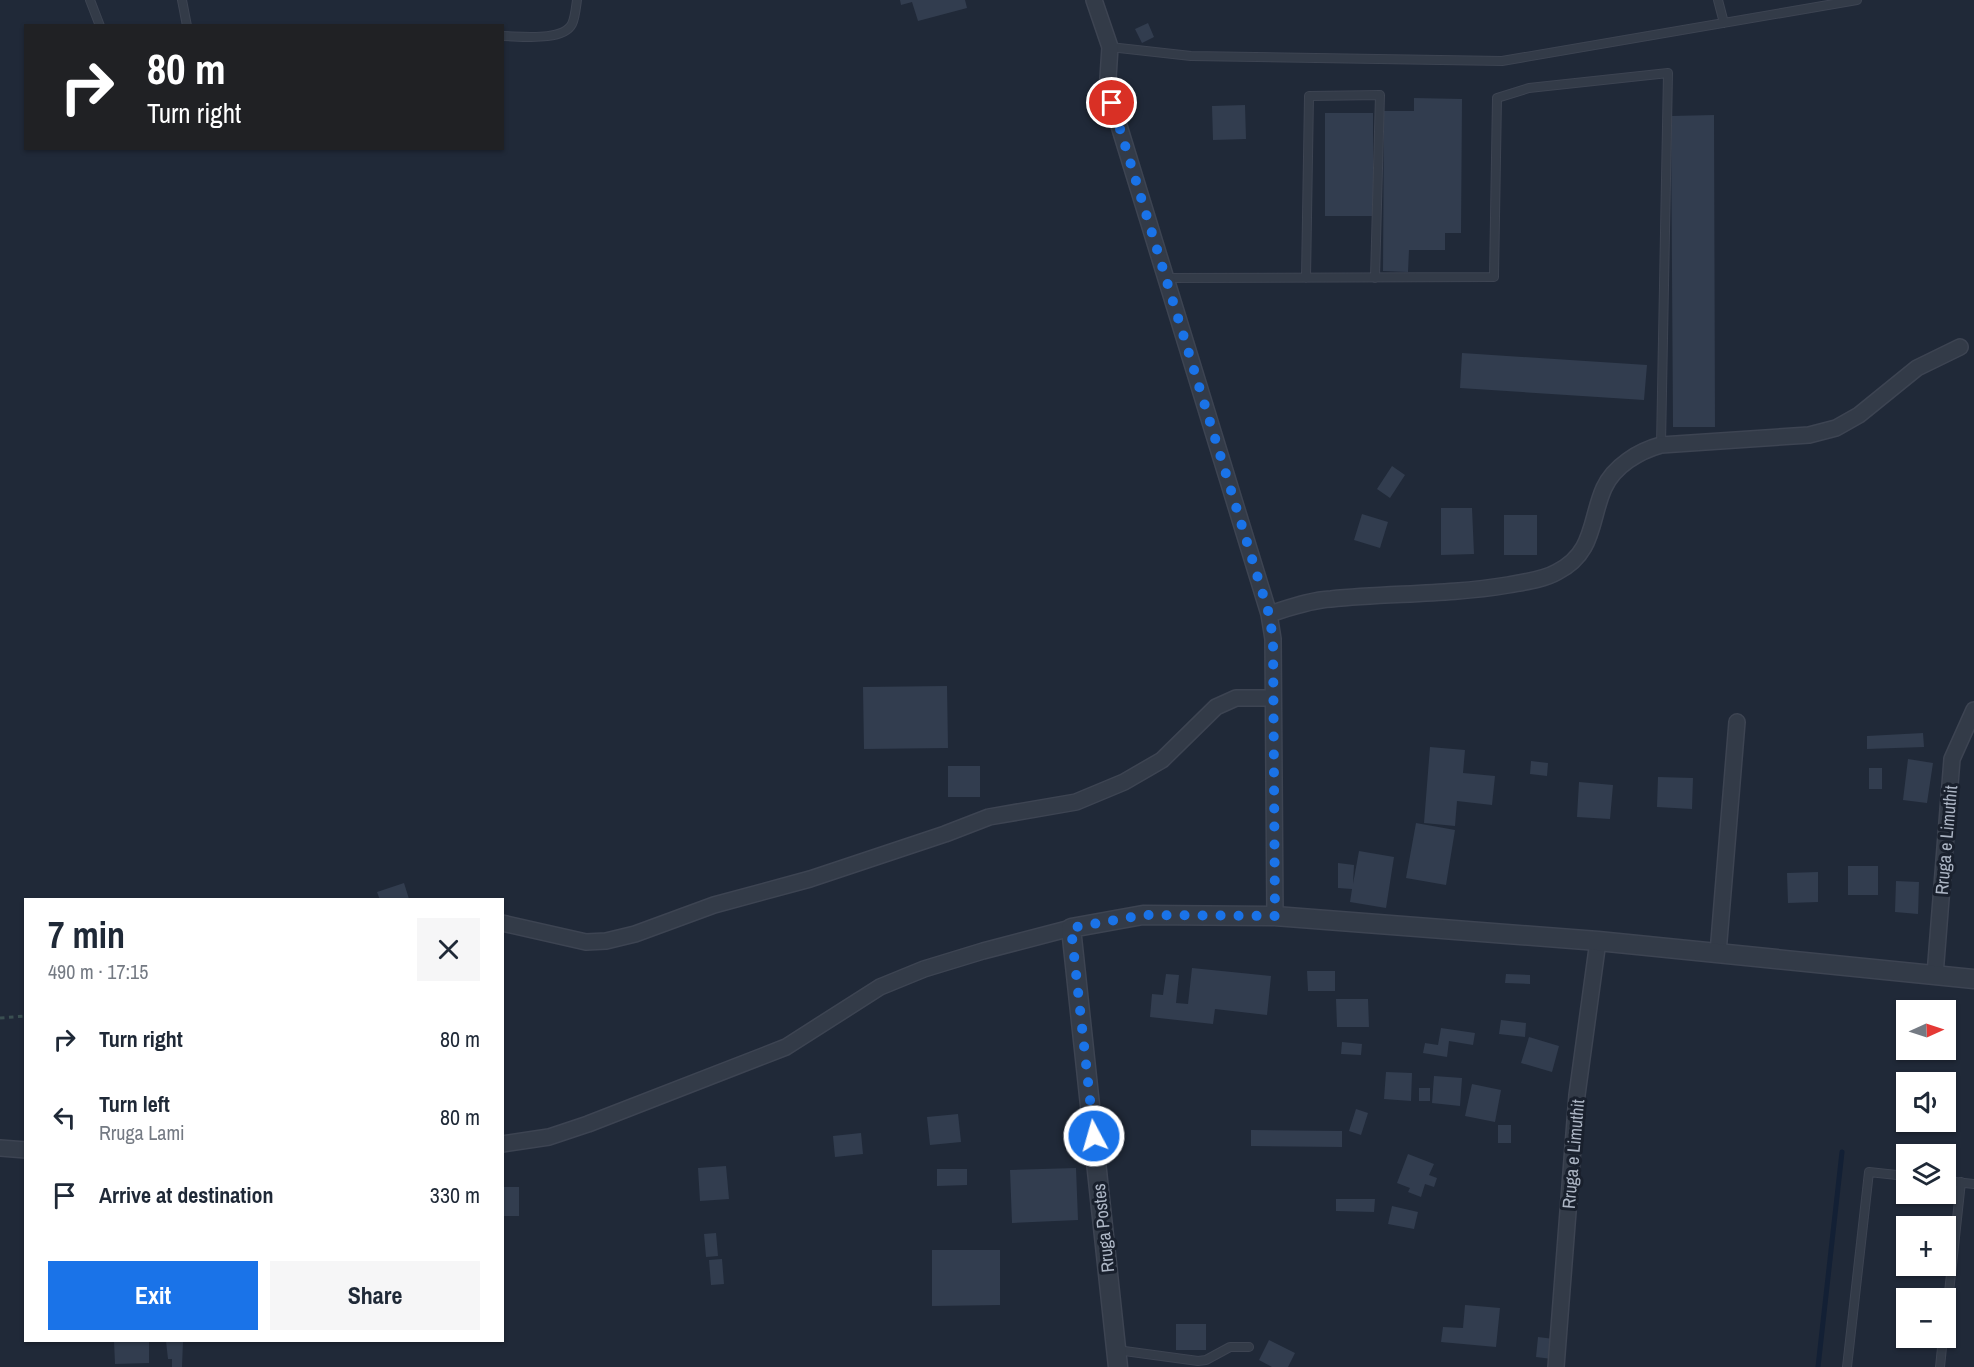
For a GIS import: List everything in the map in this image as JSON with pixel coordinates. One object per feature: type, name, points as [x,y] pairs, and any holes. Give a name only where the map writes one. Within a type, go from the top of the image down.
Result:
[{"type":"street","points":[[1095,0],[1110,53],[1108,78],[1112,103],[1269,614],[1273,639],[1275,916]]},
{"type":"street","points":[[1269,614],[1329,599],[1473,590],[1526,582],[1557,573],[1575,559],[1589,538],[1603,489],[1612,474],[1648,449],[1661,445],[1809,435],[1836,428],[1859,415],[1917,368],[1960,348]]},
{"type":"street","points":[[504,923],[586,942],[606,941],[634,934],[714,905],[810,879],[989,817],[1076,802],[1124,782],[1162,760],[1216,706],[1236,699],[1273,698]]},
{"type":"street","name":"Rruga e Limuthit","points":[[1935,975],[1952,759],[1974,710]]},
{"type":"street","points":[[1718,953],[1737,722]]},
{"type":"street","points":[[504,1144],[549,1137],[588,1124],[786,1047],[880,987],[924,969],[1071,928],[1143,915],[1275,916],[1598,941],[1974,979]]},
{"type":"street","name":"Rruga Postes","points":[[1071,928],[1117,1358]]},
{"type":"street","name":"Rruga e Limuthit","points":[[1556,1367],[1577,1095],[1598,941]]},
{"type":"street","points":[[0,1148],[24,1149]]},
{"type":"lane","points":[[90,0],[99,24]]},
{"type":"lane","points":[[182,0],[187,24]]},
{"type":"lane","points":[[504,36],[552,36],[564,32],[572,25],[577,0]]},
{"type":"lane","points":[[1718,0],[1724,23]]},
{"type":"lane","points":[[1110,53],[1502,61],[1857,0]]},
{"type":"lane","points":[[1166,278],[1494,277],[1497,98],[1529,88],[1668,73],[1661,445]]},
{"type":"lane","points":[[1306,278],[1309,96],[1380,95],[1375,278]]},
{"type":"lane","points":[[1847,1367],[1869,1172],[1896,1175]]},
{"type":"lane","points":[[1956,1182],[1974,1184]]},
{"type":"lane","points":[[1949,1288],[1961,1182]]},
{"type":"lane","name":"Rruga Postes","points":[[1117,1358],[1198,1361],[1206,1360],[1230,1347],[1249,1347]]},
{"type":"lane","points":[[1940,1367],[1942,1348]]},
{"type":"path","points":[[0,1018],[24,1016]]},
{"type":"building","points":[[900,0],[965,0],[967,8],[918,21],[912,2],[901,5]]},
{"type":"building","points":[[1148,23],[1154,37],[1142,43],[1135,29]]},
{"type":"building","points":[[1414,98],[1462,99],[1461,233],[1445,233],[1445,250],[1409,250],[1408,272],[1383,271],[1384,111],[1414,111]]},
{"type":"building","points":[[1245,105],[1246,139],[1213,140],[1212,106]]},
{"type":"building","points":[[1325,113],[1373,113],[1373,216],[1325,216]]},
{"type":"building","points":[[1714,115],[1715,427],[1673,427],[1671,116]]},
{"type":"building","points":[[1462,353],[1647,365],[1644,400],[1460,388]]},
{"type":"building","points":[[1392,466],[1405,475],[1390,498],[1377,489]]},
{"type":"building","points":[[1441,508],[1472,508],[1474,554],[1441,555]]},
{"type":"building","points":[[1362,514],[1388,522],[1380,548],[1354,540]]},
{"type":"building","points":[[1504,515],[1537,515],[1537,555],[1504,555]]},
{"type":"building","points":[[947,686],[948,748],[864,749],[863,687]]},
{"type":"building","points":[[1923,733],[1924,747],[1867,749],[1867,736]]},
{"type":"building","points":[[1430,747],[1465,750],[1463,773],[1495,776],[1492,805],[1457,801],[1455,826],[1424,823]]},
{"type":"building","points":[[1908,759],[1933,763],[1927,803],[1903,800]]},
{"type":"building","points":[[1531,761],[1548,763],[1547,776],[1530,774]]},
{"type":"building","points":[[948,766],[980,766],[980,797],[948,797]]},
{"type":"building","points":[[1869,768],[1882,768],[1882,789],[1869,789]]},
{"type":"building","points":[[1658,777],[1693,778],[1692,809],[1657,807]]},
{"type":"building","points":[[1579,782],[1613,785],[1610,819],[1577,817]]},
{"type":"building","points":[[1416,823],[1455,830],[1446,885],[1406,878]]},
{"type":"building","points":[[1359,851],[1394,857],[1386,908],[1350,902],[1352,889],[1338,888],[1338,863],[1354,865],[1353,884]]},
{"type":"building","points":[[1848,866],[1878,866],[1878,895],[1848,895]]},
{"type":"building","points":[[1818,872],[1818,902],[1788,903],[1787,873]]},
{"type":"building","points":[[1896,881],[1919,882],[1918,914],[1895,912]]},
{"type":"building","points":[[404,883],[409,898],[379,898],[377,892]]},
{"type":"building","points":[[1192,968],[1271,976],[1267,1015],[1215,1009],[1213,1024],[1150,1017],[1152,994],[1163,995],[1166,974],[1179,975],[1176,1003],[1188,1004]]},
{"type":"building","points":[[1307,971],[1335,971],[1335,991],[1308,991]]},
{"type":"building","points":[[1506,974],[1530,975],[1530,984],[1505,983]]},
{"type":"building","points":[[1336,999],[1368,999],[1369,1027],[1337,1027]]},
{"type":"building","points":[[1501,1020],[1526,1023],[1525,1037],[1499,1034]]},
{"type":"building","points":[[1441,1028],[1475,1033],[1473,1045],[1449,1041],[1447,1057],[1423,1053],[1425,1043],[1438,1045]]},
{"type":"building","points":[[1529,1037],[1559,1046],[1552,1072],[1521,1063]]},
{"type":"building","points":[[1342,1042],[1362,1044],[1361,1055],[1341,1054]]},
{"type":"building","points":[[1386,1072],[1412,1073],[1411,1101],[1384,1099]]},
{"type":"building","points":[[1434,1076],[1462,1078],[1460,1106],[1432,1103]]},
{"type":"building","points":[[1472,1084],[1501,1090],[1495,1122],[1465,1116]]},
{"type":"building","points":[[1419,1088],[1430,1088],[1430,1101],[1419,1101]]},
{"type":"building","points":[[1356,1109],[1368,1113],[1361,1135],[1349,1131]]},
{"type":"building","points":[[958,1114],[961,1142],[930,1145],[927,1117]]},
{"type":"building","points":[[1498,1125],[1511,1125],[1511,1143],[1498,1143]]},
{"type":"building","points":[[1251,1130],[1342,1131],[1342,1147],[1251,1146]]},
{"type":"building","points":[[861,1133],[863,1154],[835,1157],[833,1136]]},
{"type":"building","points":[[1408,1154],[1434,1164],[1429,1175],[1437,1178],[1434,1187],[1425,1184],[1421,1197],[1408,1192],[1410,1188],[1397,1183]]},
{"type":"building","points":[[726,1166],[729,1199],[700,1201],[698,1168]]},
{"type":"building","points":[[1076,1168],[1078,1220],[1012,1223],[1010,1170]]},
{"type":"building","points":[[937,1169],[967,1169],[967,1185],[937,1186]]},
{"type":"building","points":[[504,1187],[519,1187],[519,1216],[504,1216]]},
{"type":"building","points":[[1336,1199],[1375,1199],[1374,1212],[1336,1211]]},
{"type":"building","points":[[1392,1206],[1418,1212],[1414,1229],[1388,1224]]},
{"type":"building","points":[[716,1233],[718,1256],[706,1257],[704,1234]]},
{"type":"building","points":[[932,1250],[1000,1250],[1000,1305],[932,1306]]},
{"type":"building","points":[[722,1259],[724,1284],[711,1285],[709,1260]]},
{"type":"building","points":[[1465,1305],[1500,1308],[1496,1347],[1441,1342],[1443,1327],[1463,1328]]},
{"type":"building","points":[[1176,1324],[1206,1324],[1206,1350],[1176,1350]]},
{"type":"building","points":[[1538,1337],[1554,1339],[1552,1359],[1536,1357]]},
{"type":"building","points":[[1269,1340],[1295,1353],[1288,1367],[1272,1367],[1259,1360]]},
{"type":"building","points":[[114,1342],[149,1342],[149,1363],[115,1364]]},
{"type":"building","points":[[166,1342],[183,1342],[182,1367],[172,1367],[172,1359],[168,1359]]},
{"type":"waterway","points":[[1818,1367],[1842,1152]]},
{"type":"route","points":[[1094,1136],[1071,928],[1143,915],[1275,916],[1273,639],[1269,614],[1112,103]]}]
